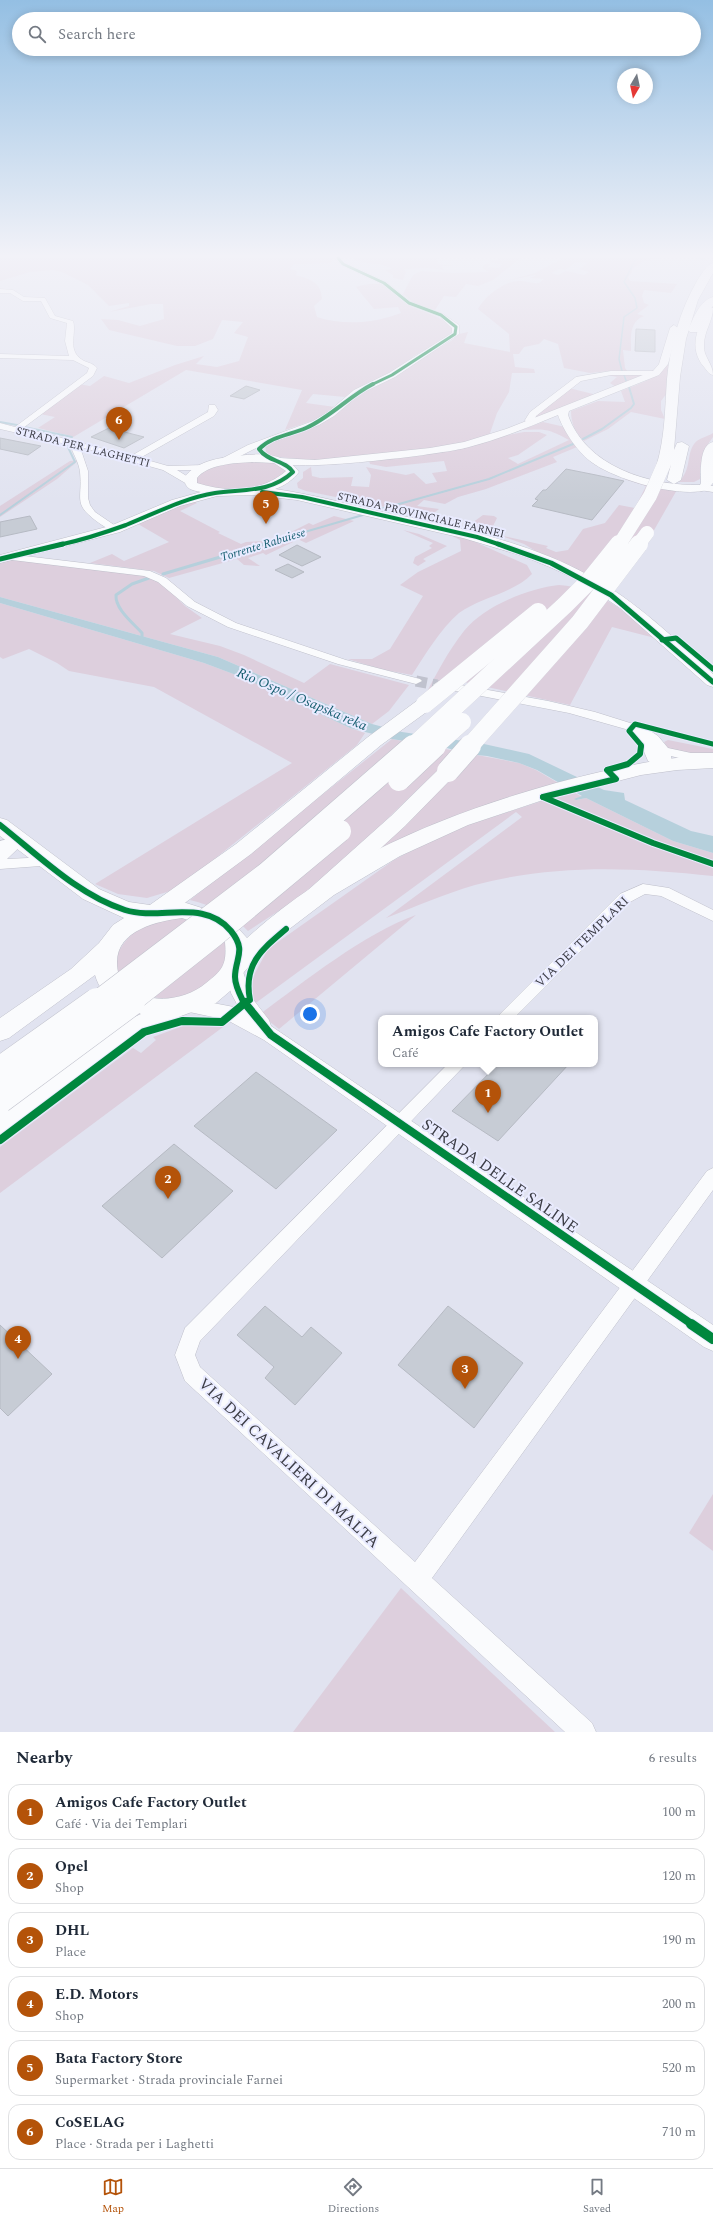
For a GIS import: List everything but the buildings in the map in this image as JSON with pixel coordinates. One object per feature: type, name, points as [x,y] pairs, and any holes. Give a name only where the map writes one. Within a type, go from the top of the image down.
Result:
[{"type":"main road","points":[[0,1071],[147,965],[266,874],[336,816],[408,752],[544,624],[594,574],[632,530],[648,503],[664,464],[672,421],[675,364],[681,339]]},
{"type":"main road","points":[[688,359],[693,339]]},
{"type":"main road","points":[[666,498],[674,480],[684,429]]},
{"type":"main road","points":[[176,502],[191,483],[191,477],[202,467],[222,462],[252,458],[274,460],[289,466],[293,472],[283,481],[269,487],[250,491],[217,492],[202,490],[191,483]]},
{"type":"main road","name":"STRADA PROVINCIALE FARNEI","points":[[283,481],[287,488],[302,497]]},
{"type":"main road","name":"STRADA PROVINCIALE FARNEI","points":[[250,491],[302,497],[477,537],[551,563],[611,595],[713,682]]},
{"type":"main road","points":[[4,558],[115,529],[176,502],[217,492]]},
{"type":"main road","points":[[0,1125],[128,1031],[154,1017],[198,1002],[217,992],[229,980],[236,968],[258,941],[315,896],[398,821],[448,771],[580,622],[637,548],[655,521]]},
{"type":"main road","points":[[0,1098],[190,955],[287,877],[416,765],[568,619],[637,548]]},
{"type":"main road","points":[[0,825],[10,843],[49,862],[90,894],[125,910],[155,914],[208,876],[276,823],[388,729],[425,704],[616,550]]},
{"type":"main road","points":[[315,896],[379,858],[446,824],[544,793],[612,775],[664,758],[713,762]]},
{"type":"main road","points":[[90,894],[109,919],[111,943],[104,964],[106,978],[115,990],[136,1003],[158,1008],[183,1006]]},
{"type":"main road","points":[[0,1031],[80,975],[129,924],[155,914],[183,910],[206,914],[222,923],[233,934],[238,943],[240,957],[236,968]]},
{"type":"street","points":[[68,339],[76,358]]},
{"type":"street","points":[[222,462],[267,441],[306,428],[324,419],[354,394],[392,375],[415,358],[449,339]]},
{"type":"street","points":[[267,441],[259,449],[274,460],[316,463],[460,446],[535,421],[561,418],[656,373],[663,364],[671,339]]},
{"type":"street","points":[[701,339],[699,350],[701,356],[713,372]]},
{"type":"street","points":[[0,356],[76,358],[92,367],[91,373],[17,429]]},
{"type":"street","points":[[535,421],[528,420],[533,414],[579,379],[611,373],[656,373]]},
{"type":"street","points":[[132,459],[211,414],[214,410],[212,407]]},
{"type":"street","points":[[561,418],[592,458],[616,472],[648,481],[692,488],[708,488],[706,460],[713,445]]},
{"type":"street","name":"STRADA PER I LAGHETTI","points":[[0,426],[74,442],[166,468],[185,469],[202,467]]},
{"type":"street","points":[[74,442],[84,471],[83,498],[85,505],[92,514],[115,529]]},
{"type":"street","points":[[293,472],[316,463]]},
{"type":"street","name":"STRADA PER I LAGHETTI","points":[[166,468],[191,483]]},
{"type":"street","points":[[4,558],[120,569],[152,575],[166,583],[190,604],[232,625],[356,667],[416,681]]},
{"type":"street","points":[[437,685],[559,707],[637,729],[654,739],[664,758]]},
{"type":"street","points":[[637,729],[646,742],[650,754],[664,758],[713,756]]},
{"type":"street","points":[[0,858],[10,843]]},
{"type":"street","points":[[0,864],[49,862]]},
{"type":"street","name":"VIA DEI TEMPLARI","points":[[507,1015],[625,898],[643,889],[664,891],[713,916]]},
{"type":"street","name":"STRADA DELLE SALINE","points":[[236,968],[236,984],[247,1007],[272,1035]]},
{"type":"street","name":"STRADA DELLE SALINE","points":[[183,1006],[231,1013],[272,1035],[713,1339]]},
{"type":"street","points":[[399,1123],[455,1067]]},
{"type":"street","name":"VIA DEI CAVALIERI DI MALTA","points":[[399,1123],[192,1335],[185,1355],[192,1374],[582,1732]]},
{"type":"street","points":[[416,1580],[713,1176]]},
{"type":"shaded area","points":[[147,339],[213,339],[195,346],[177,346]]},
{"type":"shaded area","points":[[247,339],[445,339],[414,356],[394,372],[367,383],[345,397],[313,394],[306,403],[335,407],[320,418],[285,430],[302,390],[186,370],[70,439],[71,436],[38,428],[55,417],[40,414],[78,384],[90,386],[104,376],[129,383],[175,365],[204,356],[196,364],[217,367],[239,361]]},
{"type":"shaded area","points":[[453,339],[466,339],[464,343],[510,352],[509,339],[631,339],[631,351],[623,350],[625,368],[628,372],[609,371],[590,373],[564,368],[558,344],[544,339],[539,344],[524,347],[519,354],[513,354],[515,367],[534,369],[535,373],[512,373],[509,392],[497,413],[489,436],[452,446],[317,461],[270,456],[266,452],[265,445],[305,431],[326,420],[345,407],[353,398],[391,379],[418,360]]},
{"type":"shaded area","points":[[668,364],[667,393],[661,401],[661,410],[665,419],[631,412],[608,429],[584,441],[581,438],[573,423],[571,411],[598,401],[625,402],[621,391],[653,377]]},
{"type":"shaded area","points":[[646,374],[616,387],[610,383],[617,377],[607,375]]},
{"type":"shaded area","points":[[569,388],[593,394],[594,396],[534,419],[534,415]]},
{"type":"shaded area","points":[[543,422],[565,427],[577,447],[553,457],[557,462],[486,489],[458,497],[445,504],[424,500],[417,506],[439,509],[430,516],[406,514],[409,512],[306,491],[298,488],[297,483],[303,478],[303,472],[311,467],[312,476],[320,478],[353,477],[351,486],[369,487],[371,475],[366,467],[406,475],[414,473],[426,484],[437,482],[432,473],[447,471],[444,461],[386,467],[370,464],[369,461],[524,432],[539,432],[547,435],[518,455],[508,458],[518,464],[569,440],[551,431],[536,429],[521,430]]},
{"type":"shaded area","points":[[713,433],[713,437],[706,447],[702,457],[700,479],[694,482],[679,482],[686,472],[690,453],[694,444],[700,439]]},
{"type":"shaded area","points":[[79,460],[57,479],[0,517],[0,506],[70,461]]},
{"type":"shaded area","points":[[229,462],[273,462],[285,465],[286,475],[264,485],[242,489],[221,489],[198,485],[194,479],[209,468]]},
{"type":"shaded area","points":[[624,479],[678,488],[649,539],[612,587],[544,556],[524,544],[499,535],[548,546],[546,548],[556,552],[568,550],[583,529],[605,523],[619,505],[635,508],[646,486]]},
{"type":"shaded area","points":[[192,500],[197,503],[180,511],[220,532],[218,533],[241,544],[246,542],[264,541],[281,536],[293,542],[266,555],[263,553],[248,558],[260,566],[244,565],[237,559],[169,578],[154,571],[90,563],[112,554],[124,561],[169,542],[138,524]]},
{"type":"shaded area","points":[[483,515],[494,516],[497,518],[490,532],[465,525],[472,523]]},
{"type":"shaded area","points":[[334,516],[354,521],[306,543],[287,534],[309,523],[313,525]]},
{"type":"shaded area","points":[[403,530],[419,534],[447,546],[423,559],[426,561],[418,566],[413,563],[415,557],[432,548],[429,546],[433,543]]},
{"type":"shaded area","points":[[445,532],[473,541],[527,565],[532,574],[516,586],[477,603],[459,613],[446,626],[412,675],[380,669],[348,659],[372,659],[390,649],[423,596],[400,585],[418,572],[461,551],[460,540]]},
{"type":"shaded area","points":[[13,560],[143,574],[160,581],[185,606],[202,618],[170,634],[220,646],[244,655],[304,683],[330,664],[409,685],[389,711],[372,724],[218,657],[0,597],[0,563]]},
{"type":"shaded area","points":[[559,585],[574,587],[599,596],[633,619],[655,638],[612,627],[570,705],[446,678],[424,697],[442,663],[464,631],[473,622],[495,606],[521,594]]},
{"type":"shaded area","points":[[0,603],[204,663],[244,678],[350,728],[365,733],[357,745],[177,889],[147,898],[118,894],[95,884],[292,763],[154,687],[69,671],[57,663],[29,649],[3,659],[0,657]]},
{"type":"shaded area","points":[[392,739],[519,763],[536,770],[582,797],[576,800],[586,798],[673,841],[713,853],[713,876],[623,869],[593,869],[534,873],[475,885],[441,896],[386,918],[522,817],[516,812],[253,1005],[251,985],[255,973],[268,949],[394,860],[427,842],[464,826],[542,801],[543,797],[372,854],[457,774],[440,768],[356,849],[297,899],[248,931],[222,911],[190,900]]},
{"type":"shaded area","points":[[668,740],[713,749],[713,753],[686,753],[667,748],[664,742]]},
{"type":"shaded area","points":[[416,915],[279,1029],[260,1014],[336,959],[376,933]]},
{"type":"shaded area","points":[[179,918],[190,920],[210,929],[225,943],[228,952],[227,963],[221,974],[216,979],[190,994],[182,997],[166,999],[149,996],[124,983],[118,976],[115,967],[116,959],[125,942],[131,935],[146,925],[162,920]]},
{"type":"shaded area","points":[[205,1025],[223,1027],[0,1193],[0,1147],[133,1048],[141,1053],[156,1040],[153,1037],[183,1026]]},
{"type":"shaded area","points":[[713,1494],[713,1551],[689,1533]]},
{"type":"shaded area","points":[[401,1588],[555,1732],[293,1732]]},
{"type":"water","name":"Rio Ospo / Osapska reka","points":[[0,597],[218,657],[372,724],[402,732],[484,744],[529,754],[604,790],[624,793],[625,800],[691,831],[713,836],[713,853],[673,841],[586,798],[576,800],[574,799],[582,796],[537,770],[519,763],[487,756],[467,754],[447,748],[392,739],[350,728],[244,678],[204,663],[0,603]]},
{"type":"waterway","name":"Torrente Rabuiese","points":[[621,339],[619,359],[622,371]]},
{"type":"waterway","name":"Torrente Rabuiese","points":[[624,375],[627,383]]},
{"type":"waterway","name":"Torrente Rabuiese","points":[[583,439],[602,429],[631,408],[634,404],[629,387]]},
{"type":"waterway","points":[[0,422],[17,425]]},
{"type":"waterway","points":[[24,427],[72,437]]},
{"type":"waterway","name":"Torrente Rabuiese","points":[[381,509],[489,479],[573,444]]},
{"type":"waterway","points":[[0,515],[75,462],[67,445]]},
{"type":"waterway","name":"Torrente Rabuiese","points":[[260,545],[363,515]]},
{"type":"waterway","name":"Torrente Rabuiese","points":[[163,574],[264,544]]},
{"type":"waterway","name":"Torrente Rabuiese","points":[[142,638],[142,633],[121,611],[116,600],[116,595],[132,584],[149,578]]},
{"type":"tunnel","points":[[416,681],[437,685]]},
{"type":"cycle path","points":[[0,559],[58,546],[101,534],[177,503],[202,495],[257,490],[276,484],[293,472],[289,466],[272,460],[262,453],[259,449],[267,441],[306,428],[327,417],[357,392],[392,375],[448,339]]},
{"type":"cycle path","points":[[262,492],[302,497],[477,537],[551,563],[611,595],[713,682]]},
{"type":"cycle path","points":[[662,640],[676,638],[713,669]]},
{"type":"cycle path","points":[[543,797],[616,779],[607,770],[628,764],[640,754],[641,745],[629,731],[635,724],[713,744]]},
{"type":"cycle path","points":[[543,797],[653,843],[713,864]]},
{"type":"cycle path","points":[[0,825],[60,873],[93,895],[109,903],[125,910],[137,913],[199,913],[211,916],[223,923],[238,942],[240,957],[235,975],[238,991],[250,1012],[271,1035],[713,1339]]},
{"type":"cycle path","points":[[0,1140],[144,1032],[173,1022],[192,1020],[222,1022],[245,1002],[250,1000],[248,977],[251,968],[262,951],[286,929]]},
{"type":"place","name":"CoSELAG","points":[[119,440]]},
{"type":"place","name":"Bata Factory Store","points":[[266,524]]},
{"type":"place","name":"Amigos Cafe Factory Outlet","points":[[488,1113]]},
{"type":"place","name":"Opel","points":[[168,1199]]},
{"type":"place","name":"E.D. Motors","points":[[18,1359]]},
{"type":"place","name":"DHL","points":[[465,1389]]}]
